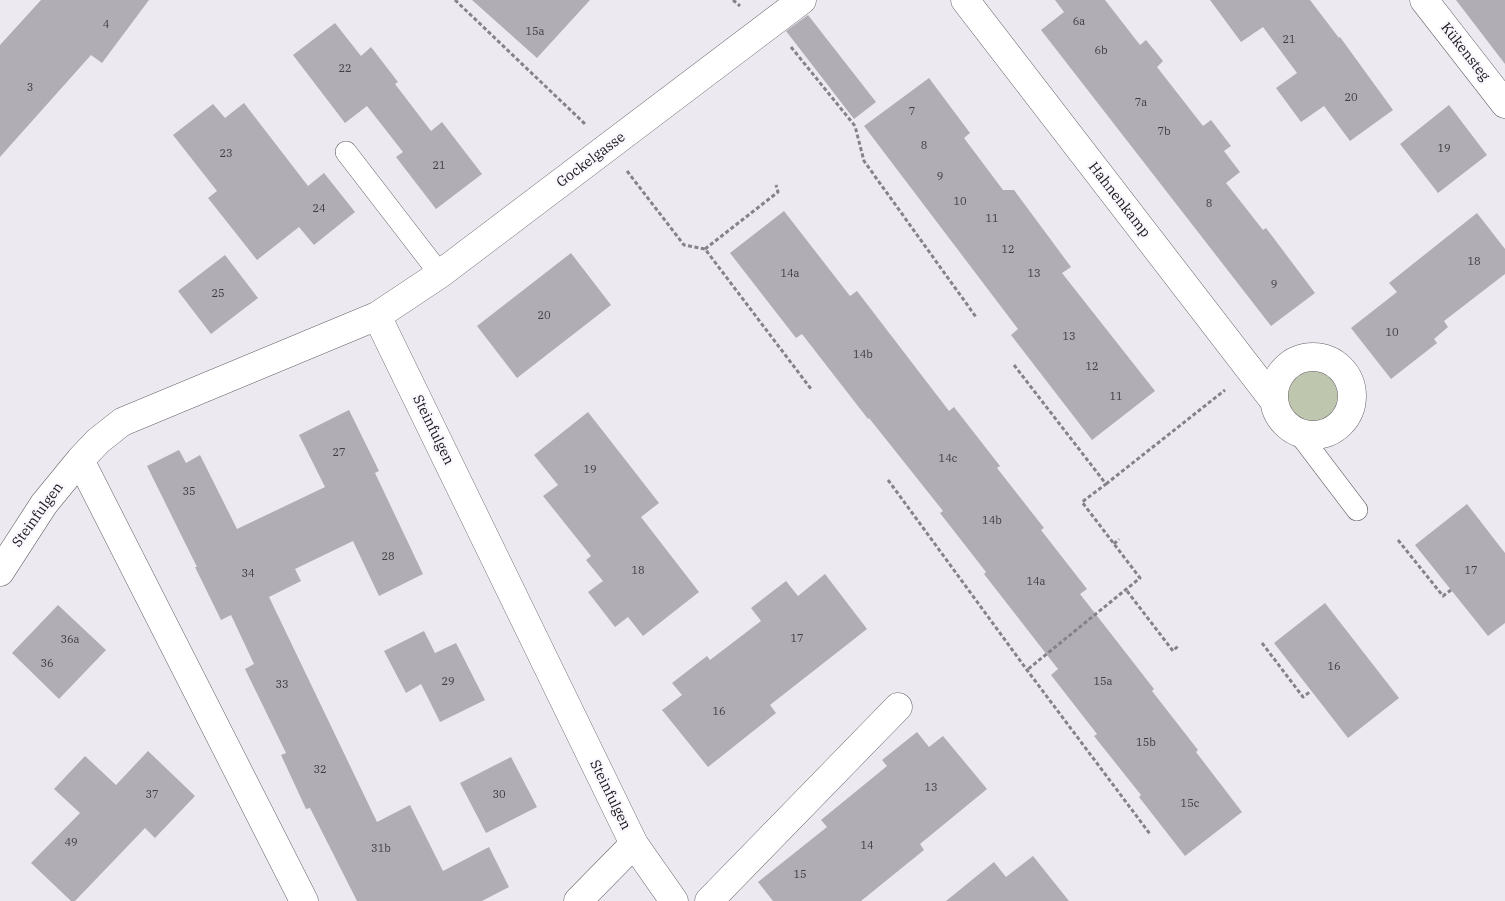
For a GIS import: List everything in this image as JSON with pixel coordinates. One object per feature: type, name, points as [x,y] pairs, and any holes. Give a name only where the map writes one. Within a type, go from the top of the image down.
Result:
[{"type":"street","name":"Gockelgasse","points":[[377,316],[440,274],[802,0]]},
{"type":"street","name":"Hahnenkamp","points":[[965,0],[1274,401],[1281,419],[1297,431]]},
{"type":"street","name":"Kükensteg","points":[[1424,0],[1505,104]]},
{"type":"street","name":"Steinfulgen","points":[[0,572],[44,504],[98,441],[122,422],[377,316],[634,844],[674,901]]},
{"type":"street","points":[[1274,401],[1274,387],[1279,374],[1289,364],[1301,357],[1315,356],[1329,359],[1341,367],[1349,378],[1353,391],[1352,405],[1346,418],[1336,428],[1324,434],[1310,435],[1297,431]]},
{"type":"street","points":[[80,460],[304,901]]},
{"type":"street","points":[[709,901],[898,707]]},
{"type":"street","name":"Steinfulgen","points":[[578,901],[634,844]]},
{"type":"lane","points":[[346,152],[440,274]]},
{"type":"lane","points":[[1297,431],[1357,510]]},
{"type":"path","points":[[455,0],[609,147],[684,245],[704,249],[811,389]]},
{"type":"path","points":[[771,23],[854,126],[864,161],[976,317]]},
{"type":"path","points":[[704,249],[778,192],[776,185]]},
{"type":"path","points":[[1014,365],[1106,484]]},
{"type":"path","points":[[1027,670],[1127,591],[1140,578],[1082,502],[1227,389],[1221,381]]},
{"type":"path","points":[[888,480],[1150,834]]},
{"type":"path","points":[[1114,544],[1119,539]]},
{"type":"path","points":[[1398,540],[1443,596],[1451,590]]},
{"type":"path","points":[[1127,591],[1173,651],[1178,646]]},
{"type":"path","points":[[1262,643],[1303,696],[1311,691]]},
{"type":"green space","points":[[1313,368],[1323,370],[1332,376],[1338,385],[1340,395],[1338,405],[1332,414],[1323,420],[1313,422],[1303,420],[1294,414],[1288,405],[1286,395],[1288,385],[1294,376],[1303,370]]},
{"type":"building","points":[[41,0],[149,0],[102,63],[91,55],[0,157],[0,45]]},
{"type":"building","points":[[472,0],[590,0],[537,58]]},
{"type":"building","points":[[1055,0],[1105,0],[1140,45],[1146,40],[1163,61],[1157,67],[1203,126],[1211,120],[1231,146],[1224,151],[1240,172],[1226,183],[1263,230],[1266,228],[1315,293],[1271,326],[1041,30],[1064,12]]},
{"type":"building","points":[[1210,0],[1310,0],[1340,37],[1393,110],[1350,141],[1324,106],[1301,122],[1276,88],[1297,73],[1263,27],[1241,42]]},
{"type":"building","points":[[1456,0],[1505,0],[1505,64]]},
{"type":"building","points":[[808,15],[876,102],[854,119],[786,31]]},
{"type":"building","points":[[335,23],[361,56],[371,47],[398,82],[395,84],[431,131],[442,122],[482,174],[436,209],[396,157],[403,152],[367,106],[345,123],[293,55]]},
{"type":"building","points":[[929,78],[970,133],[964,138],[1003,190],[1014,190],[1071,267],[1062,273],[1155,391],[1092,440],[1011,335],[1018,329],[864,126]]},
{"type":"building","points":[[244,103],[308,186],[324,173],[355,212],[314,245],[299,227],[257,260],[208,198],[217,191],[173,135],[213,104],[225,118]]},
{"type":"building","points":[[1449,105],[1487,155],[1438,193],[1400,144]]},
{"type":"building","points":[[784,211],[850,296],[857,291],[949,411],[954,407],[1000,466],[997,468],[1044,528],[1041,530],[1087,589],[1080,594],[1154,689],[1152,691],[1198,750],[1196,752],[1242,812],[1185,856],[1139,797],[1141,795],[1094,736],[1097,734],[1051,675],[1058,669],[984,574],[986,572],[940,513],[943,511],[802,334],[796,338],[730,253]]},
{"type":"building","points":[[1477,213],[1505,249],[1505,274],[1444,321],[1448,327],[1434,339],[1437,343],[1391,379],[1351,328],[1397,292],[1389,283]]},
{"type":"building","points":[[571,253],[611,305],[517,378],[477,326]]},
{"type":"building","points":[[225,255],[258,298],[211,334],[178,291]]},
{"type":"building","points":[[349,410],[379,471],[375,473],[423,574],[379,596],[353,541],[295,569],[301,581],[269,597],[377,822],[410,805],[443,871],[489,847],[509,887],[482,901],[357,901],[310,808],[306,809],[281,755],[286,753],[245,669],[254,664],[231,615],[221,620],[147,466],[179,450],[186,463],[200,455],[237,529],[325,487],[299,435]]},
{"type":"building","points":[[588,412],[659,503],[641,517],[699,592],[643,636],[628,617],[615,627],[588,592],[603,581],[586,560],[591,556],[543,496],[558,485],[534,455]]},
{"type":"building","points":[[1467,504],[1505,553],[1505,623],[1488,636],[1415,545]]},
{"type":"building","points":[[825,574],[867,629],[770,705],[776,713],[708,767],[662,710],[682,695],[672,683],[707,656],[710,660],[761,621],[751,608],[786,581],[798,596]]},
{"type":"building","points":[[1325,603],[1399,698],[1348,738],[1274,643]]},
{"type":"building","points":[[58,605],[106,650],[59,699],[12,653]]},
{"type":"building","points":[[424,631],[435,653],[456,643],[485,700],[440,722],[421,684],[406,693],[384,651]]},
{"type":"building","points":[[917,732],[929,747],[943,736],[987,789],[920,844],[924,850],[861,901],[773,901],[758,882],[827,827],[821,820],[887,766],[882,760]]},
{"type":"building","points":[[148,751],[195,796],[155,838],[145,828],[75,901],[71,901],[31,863],[80,813],[54,789],[85,756],[116,785]]},
{"type":"building","points":[[511,757],[537,807],[486,833],[460,783]]},
{"type":"building","points":[[1033,856],[1069,901],[946,901],[994,862],[1006,877]]}]
